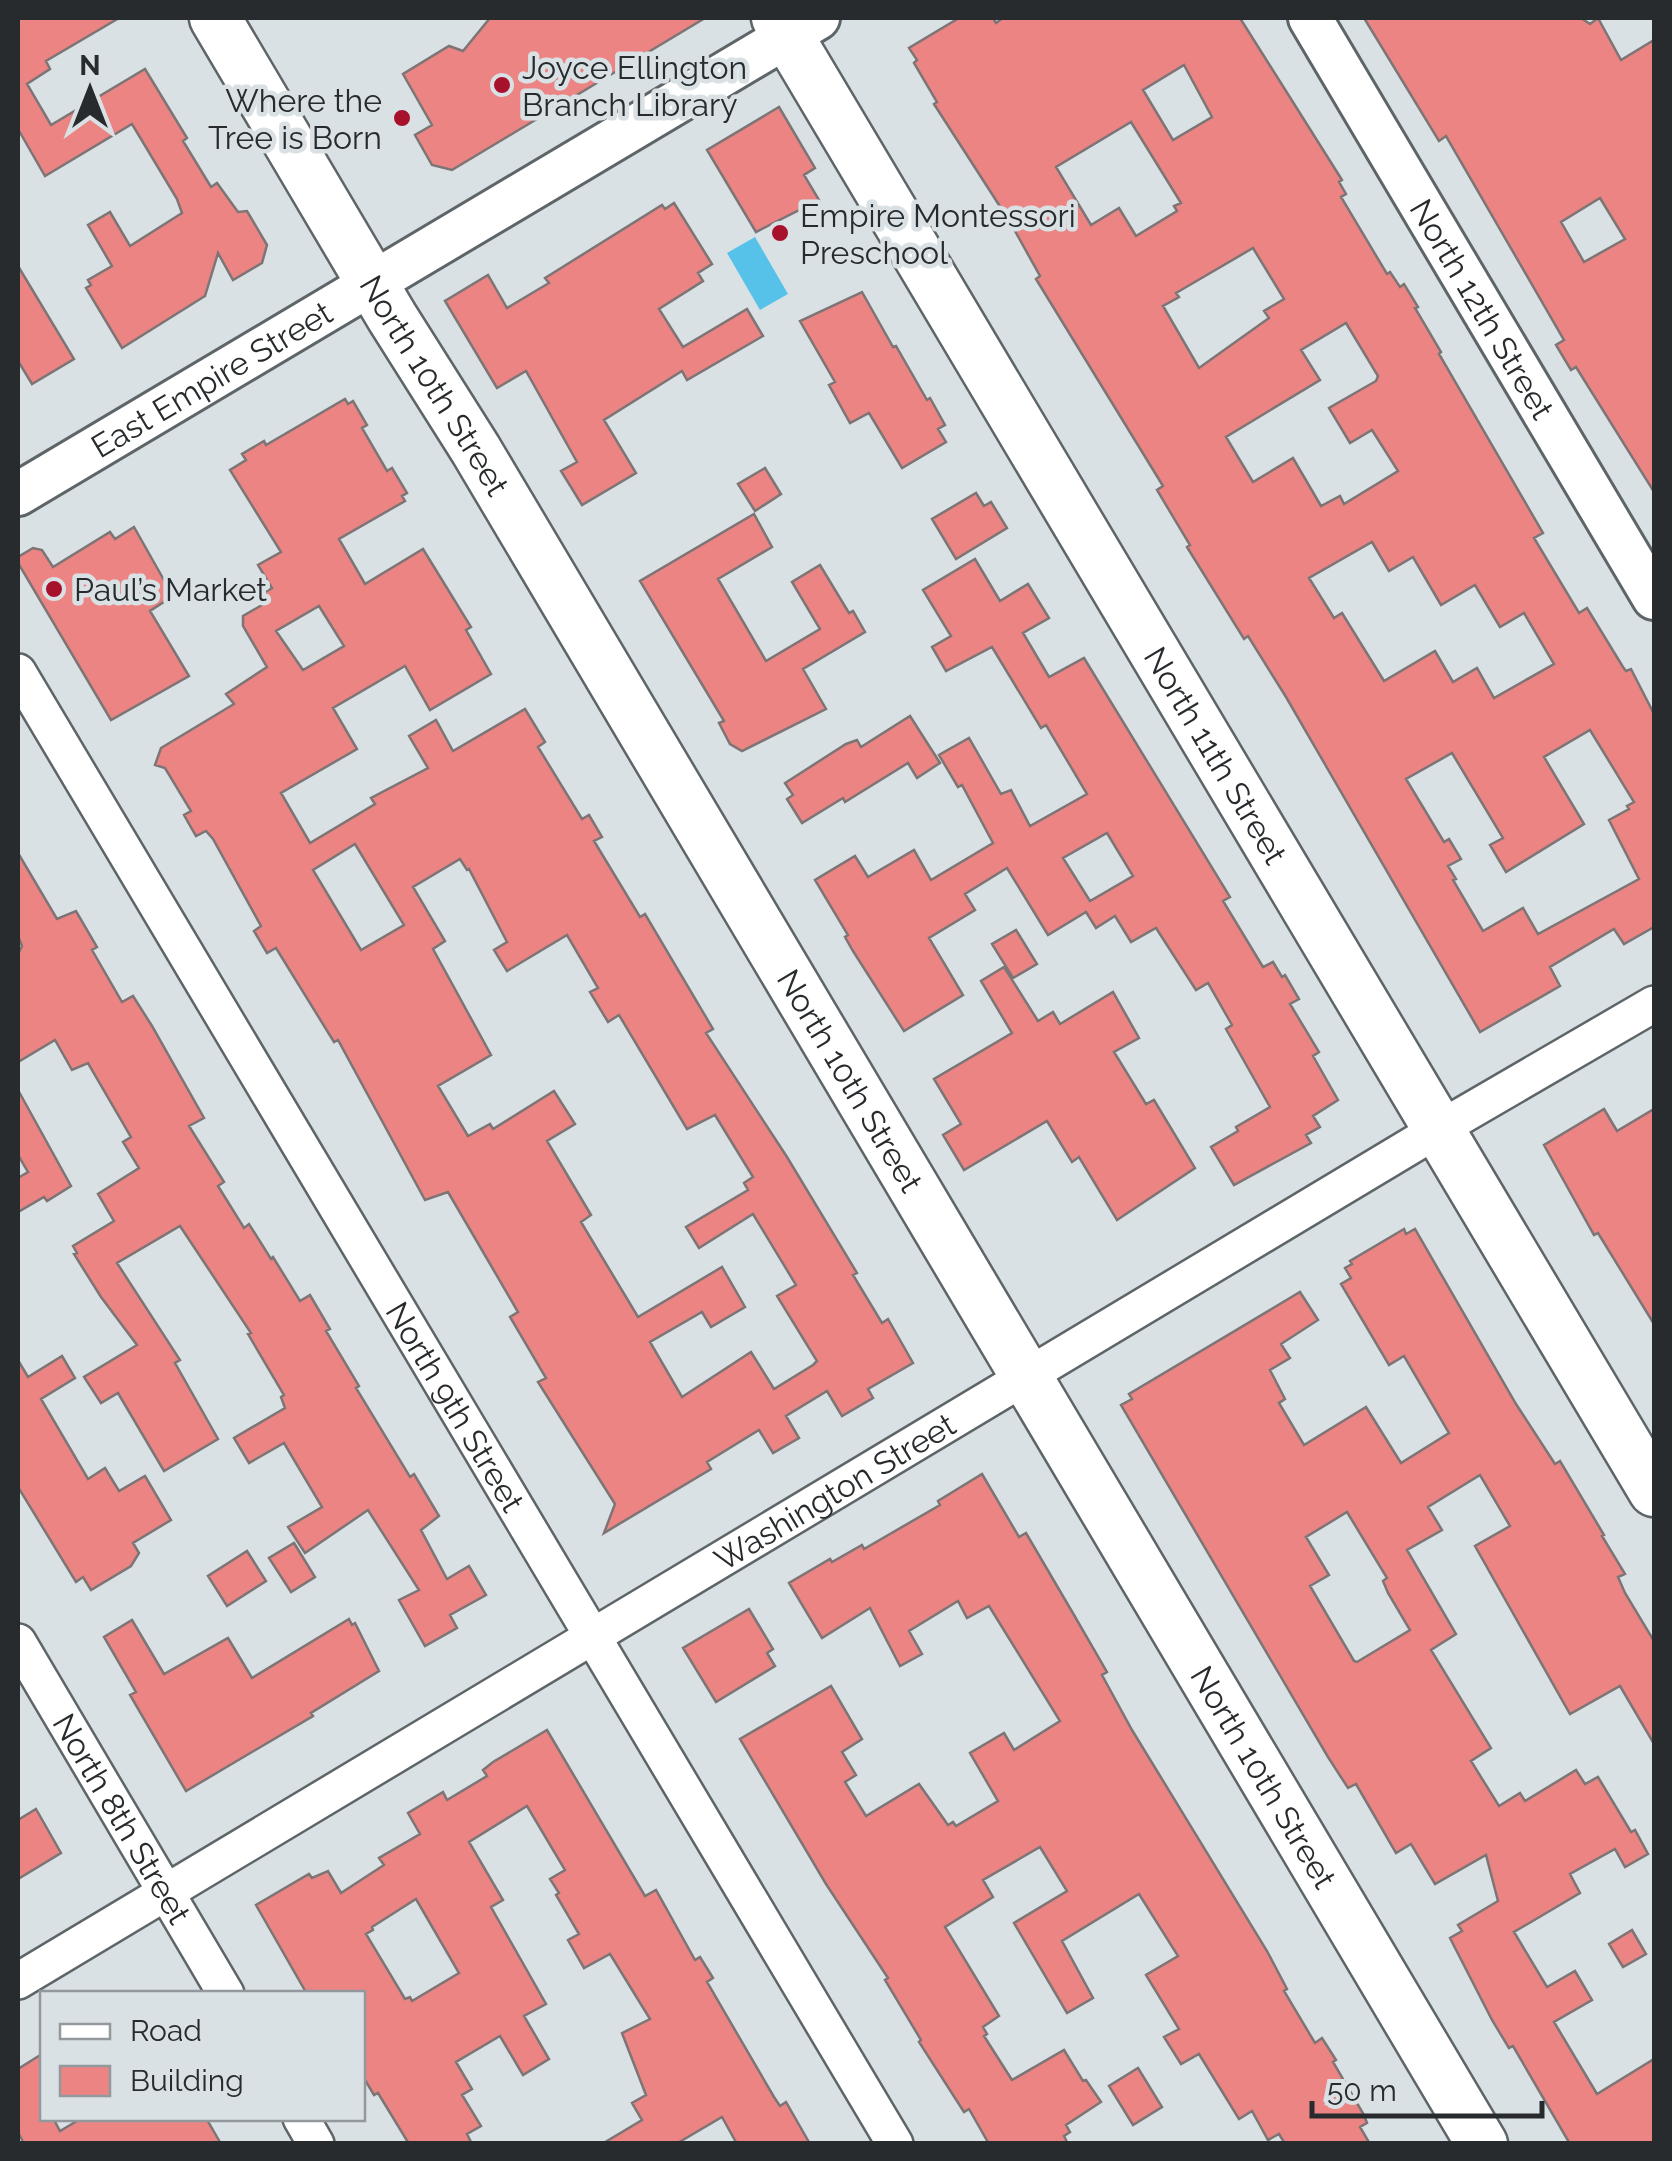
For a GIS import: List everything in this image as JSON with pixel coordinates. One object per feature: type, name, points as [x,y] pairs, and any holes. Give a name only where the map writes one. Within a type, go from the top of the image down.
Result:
[{"type":"main road","name":"North 10th Street","points":[[215,18],[476,450],[1482,2144]]},
{"type":"main road","name":"North 11th Street","points":[[794,23],[1654,1491]]},
{"type":"street","name":"North 12th Street","points":[[1310,18],[1654,598]]},
{"type":"street","name":"East Empire Street","points":[[18,494],[794,23]]},
{"type":"street","name":"North 9th Street","points":[[18,672],[895,2144]]},
{"type":"street","name":"Washington Street","points":[[18,1981],[1654,1004]]},
{"type":"street","name":"North 8th Street","points":[[18,1642],[224,1991]]},
{"type":"street","points":[[303,2121],[316,2144]]},
{"type":"shaded area","points":[[755,237],[788,294],[760,310],[727,253]]},
{"type":"building","points":[[18,18],[119,18],[46,61],[50,69],[27,84],[51,125],[145,69],[211,187],[217,183],[238,212],[247,211],[267,245],[262,263],[233,280],[218,253],[205,296],[122,348],[86,288],[91,285],[88,280],[112,266],[88,225],[110,212],[130,246],[182,213],[132,124],[45,176],[18,129]]},
{"type":"building","name":"Joyce Ellington Branch Library","points":[[490,18],[705,18],[452,170],[432,165],[415,135],[432,125],[403,74],[449,46],[463,51]]},
{"type":"building","points":[[959,18],[993,18],[996,23],[1003,18],[1240,18],[1342,180],[1339,182],[1346,194],[1341,197],[1387,274],[1390,272],[1400,287],[1404,284],[1418,307],[1415,308],[1439,354],[1543,533],[1534,538],[1579,613],[1587,608],[1623,667],[1626,671],[1631,669],[1654,714],[1654,927],[1624,944],[1614,929],[1550,967],[1560,986],[1480,1032],[1286,697],[1248,636],[1244,639],[1187,547],[1190,545],[1157,490],[1163,486],[1036,279],[1040,276],[1010,222],[934,104],[937,102],[909,48]],"holes":[[[1184,65],[1212,117],[1173,140],[1143,90]],[[1131,122],[1181,203],[1174,206],[1177,211],[1136,236],[1119,208],[1091,225],[1056,167]],[[1253,248],[1284,299],[1264,311],[1269,318],[1199,368],[1163,306],[1179,297],[1176,293]],[[1346,323],[1378,376],[1376,381],[1329,408],[1350,443],[1372,430],[1398,471],[1344,504],[1340,496],[1321,506],[1293,458],[1253,482],[1226,437],[1320,380],[1301,350]],[[1372,542],[1389,571],[1413,557],[1441,605],[1475,585],[1500,627],[1524,613],[1554,664],[1494,698],[1477,668],[1453,682],[1435,651],[1384,681],[1342,613],[1334,618],[1309,578]],[[1590,730],[1634,802],[1609,820],[1639,879],[1538,934],[1523,908],[1483,931],[1448,866],[1461,859],[1449,839],[1444,842],[1406,779],[1452,753],[1503,838],[1490,845],[1506,872],[1584,824],[1544,757]]]},
{"type":"building","points":[[1364,18],[1581,18],[1590,24],[1598,18],[1621,60],[1654,40],[1654,492],[1576,367],[1571,370],[1556,345],[1564,340],[1446,136],[1439,141]],"holes":[[[1600,198],[1625,239],[1584,262],[1561,222]]]},
{"type":"building","points":[[779,107],[815,168],[804,175],[819,200],[756,232],[707,150]]},
{"type":"building","points":[[674,203],[712,264],[698,273],[703,281],[659,309],[683,347],[747,309],[763,336],[687,380],[682,371],[604,420],[636,473],[582,505],[561,471],[577,462],[526,371],[497,388],[445,301],[488,275],[507,308],[549,283],[545,278],[662,205],[665,209]]},
{"type":"building","points":[[18,266],[74,359],[32,384],[18,361]]},
{"type":"building","points":[[862,292],[945,425],[938,429],[946,442],[902,468],[869,413],[850,423],[829,385],[835,382],[800,321]]},
{"type":"building","points":[[345,399],[348,404],[353,401],[367,425],[362,428],[387,471],[392,468],[407,493],[402,496],[405,501],[339,539],[365,584],[423,549],[471,627],[466,630],[491,674],[430,710],[405,666],[333,708],[357,749],[281,793],[310,843],[375,804],[371,798],[428,768],[409,736],[436,720],[453,751],[525,709],[545,742],[538,747],[582,819],[589,815],[602,837],[594,841],[640,917],[645,914],[713,1029],[706,1033],[787,1157],[857,1273],[853,1275],[882,1323],[888,1319],[913,1363],[868,1389],[873,1398],[842,1416],[827,1391],[786,1416],[799,1438],[773,1453],[759,1430],[707,1462],[711,1469],[604,1533],[615,1504],[538,1382],[546,1378],[510,1317],[518,1312],[479,1245],[448,1192],[425,1200],[338,1040],[334,1042],[276,948],[267,953],[254,931],[261,926],[213,839],[206,831],[196,836],[184,815],[191,811],[165,768],[155,765],[161,748],[234,704],[226,694],[267,667],[243,626],[243,616],[267,602],[262,594],[272,588],[258,565],[281,552],[230,470],[246,460],[242,454],[264,441],[266,445]],"holes":[[[319,606],[344,646],[303,670],[276,631]],[[355,844],[404,925],[361,950],[313,870]],[[460,859],[507,942],[494,950],[507,971],[567,935],[598,988],[590,992],[608,1022],[619,1015],[687,1129],[715,1115],[753,1177],[744,1183],[748,1190],[686,1227],[699,1248],[753,1214],[796,1285],[777,1296],[817,1361],[813,1365],[774,1389],[751,1352],[682,1397],[650,1342],[702,1312],[711,1327],[745,1307],[722,1267],[638,1317],[581,1222],[591,1215],[547,1141],[575,1124],[554,1091],[493,1129],[490,1124],[468,1136],[438,1086],[491,1055],[433,949],[445,941],[413,887]]]},
{"type":"building","points":[[765,468],[781,494],[755,511],[738,484]]},
{"type":"building","points":[[976,493],[984,506],[991,502],[1007,528],[956,559],[932,519]]},
{"type":"building","points":[[754,514],[772,547],[718,579],[766,661],[820,629],[792,582],[820,565],[865,632],[803,669],[826,709],[742,751],[730,744],[719,723],[724,721],[640,581]]},
{"type":"building","points":[[134,527],[173,596],[150,611],[189,676],[111,720],[18,557],[33,548],[42,550],[53,567],[110,532],[115,539]]},
{"type":"building","points":[[975,559],[1000,601],[1028,584],[1049,618],[1023,633],[1049,677],[1084,658],[1230,897],[1223,901],[1263,967],[1273,962],[1299,999],[1290,1004],[1319,1052],[1313,1056],[1338,1100],[1313,1116],[1320,1127],[1306,1135],[1311,1143],[1234,1185],[1211,1147],[1270,1107],[1226,1029],[1232,1025],[1208,983],[1196,990],[1156,928],[1131,942],[1115,916],[1096,928],[1086,912],[1048,935],[1007,868],[965,894],[975,910],[929,938],[963,995],[904,1031],[853,951],[845,937],[848,935],[815,880],[855,856],[868,877],[914,850],[931,880],[993,843],[962,785],[958,787],[939,755],[969,738],[1001,794],[1011,790],[1030,826],[1087,794],[1046,725],[1041,728],[992,647],[946,671],[932,647],[951,636],[923,590]],"holes":[[[1107,833],[1133,876],[1090,901],[1063,858]]]},
{"type":"building","points":[[910,716],[940,763],[917,778],[908,763],[802,823],[787,799],[793,795],[785,783],[846,744],[857,740],[861,747]]},
{"type":"building","points":[[18,853],[57,919],[76,911],[97,947],[92,950],[122,1002],[133,996],[152,1026],[204,1118],[189,1126],[224,1182],[218,1186],[244,1228],[249,1224],[273,1257],[300,1301],[310,1295],[359,1386],[356,1388],[410,1477],[414,1474],[439,1516],[421,1530],[447,1579],[469,1566],[486,1595],[450,1615],[457,1628],[425,1646],[399,1600],[419,1590],[368,1510],[305,1553],[288,1527],[322,1507],[284,1443],[249,1463],[234,1438],[285,1408],[281,1397],[284,1395],[248,1334],[251,1333],[180,1226],[117,1263],[180,1360],[175,1363],[218,1439],[164,1471],[118,1393],[101,1403],[84,1377],[137,1345],[101,1297],[73,1246],[114,1221],[98,1194],[139,1168],[123,1142],[131,1137],[88,1063],[72,1070],[55,1040],[18,1062],[18,954],[22,946],[18,936]]},
{"type":"building","points":[[1016,930],[1037,964],[1013,978],[992,944]]},
{"type":"building","points":[[1004,967],[1038,1021],[1053,1012],[1060,1024],[1113,992],[1139,1038],[1114,1052],[1146,1104],[1154,1100],[1195,1168],[1117,1220],[1079,1157],[1072,1162],[1047,1121],[964,1170],[943,1135],[961,1124],[934,1079],[1012,1033],[981,981]]},
{"type":"building","points":[[18,1090],[71,1186],[18,1212],[18,1178],[28,1172],[18,1155]]},
{"type":"building","points":[[1604,1109],[1617,1131],[1654,1109],[1654,1324],[1598,1233],[1594,1235],[1544,1145]]},
{"type":"building","points":[[1404,1229],[1406,1234],[1415,1229],[1516,1404],[1555,1464],[1560,1461],[1604,1535],[1625,1574],[1618,1577],[1625,1593],[1654,1641],[1654,1744],[1620,1686],[1570,1714],[1475,1546],[1510,1526],[1480,1475],[1428,1507],[1442,1530],[1407,1550],[1456,1634],[1431,1650],[1491,1748],[1471,1761],[1499,1806],[1520,1793],[1525,1801],[1576,1770],[1585,1784],[1598,1777],[1648,1854],[1625,1867],[1615,1849],[1570,1874],[1580,1893],[1514,1932],[1547,1987],[1575,1971],[1592,2000],[1554,2022],[1597,2094],[1654,2059],[1654,2144],[1570,2144],[1513,2046],[1509,2048],[1492,2020],[1450,1938],[1462,1931],[1458,1925],[1498,1901],[1486,1855],[1435,1884],[1411,1844],[1396,1853],[1356,1784],[1348,1788],[1328,1757],[1121,1405],[1132,1399],[1129,1394],[1300,1292],[1318,1320],[1281,1344],[1290,1358],[1270,1370],[1285,1399],[1279,1403],[1304,1445],[1366,1407],[1401,1463],[1449,1433],[1404,1356],[1389,1365],[1341,1284],[1351,1278],[1345,1268],[1352,1264],[1350,1261]],"holes":[[[1347,1512],[1387,1578],[1383,1581],[1388,1593],[1410,1630],[1354,1661],[1310,1586],[1329,1575],[1306,1537]]]},
{"type":"building","points":[[62,1356],[75,1378],[41,1399],[88,1479],[105,1468],[119,1491],[145,1476],[171,1520],[133,1543],[139,1553],[131,1566],[91,1590],[83,1577],[76,1582],[18,1487],[18,1360],[28,1377]]},
{"type":"building","points":[[982,1474],[1019,1537],[1026,1533],[1074,1615],[1107,1672],[1102,1675],[1132,1730],[1267,1951],[1287,1989],[1284,1991],[1315,2043],[1322,2038],[1336,2060],[1333,2062],[1364,2115],[1367,2123],[1360,2127],[1370,2144],[1285,2144],[1279,2134],[1268,2140],[1252,2111],[1239,2119],[1199,2054],[1181,2064],[1164,2037],[1179,2029],[1146,1975],[1178,1956],[1139,1894],[1062,1941],[1093,1998],[1067,2013],[1014,1923],[1067,1891],[1040,1847],[983,1880],[993,1897],[945,1927],[999,2016],[983,2027],[987,2034],[984,2036],[1012,2080],[1064,2050],[1101,2102],[1066,2125],[1070,2132],[1064,2136],[1068,2144],[989,2144],[969,2109],[964,2112],[919,2042],[885,1980],[888,1978],[826,1884],[740,1739],[831,1686],[862,1739],[842,1752],[856,1775],[845,1782],[866,1816],[919,1784],[948,1825],[953,1822],[956,1826],[998,1801],[970,1753],[1004,1733],[1014,1750],[1060,1721],[989,1606],[967,1618],[958,1601],[909,1631],[922,1654],[900,1666],[870,1608],[822,1638],[789,1583],[830,1559],[832,1562],[862,1545],[864,1549],[940,1505],[938,1501]]},
{"type":"building","points":[[294,1543],[315,1577],[291,1592],[269,1558]]},
{"type":"building","points":[[247,1551],[266,1581],[227,1606],[208,1576]]},
{"type":"building","points":[[749,1609],[773,1649],[767,1653],[775,1666],[716,1702],[683,1648]]},
{"type":"building","points":[[349,1619],[352,1625],[355,1623],[379,1671],[311,1713],[313,1716],[186,1791],[130,1695],[136,1692],[104,1637],[132,1620],[164,1674],[228,1638],[252,1678]]},
{"type":"building","points":[[547,1730],[645,1896],[656,1890],[695,1960],[700,1957],[713,1978],[707,1982],[774,2097],[780,2106],[786,2102],[810,2144],[737,2144],[722,2117],[676,2144],[602,2144],[642,2120],[632,2103],[646,2095],[622,2033],[650,2019],[610,1954],[584,1968],[568,1940],[579,1934],[550,1879],[565,1870],[527,1806],[469,1842],[503,1900],[491,1907],[546,2004],[524,2016],[549,2059],[523,2075],[500,2036],[456,2062],[472,2089],[462,2095],[481,2126],[467,2134],[472,2144],[409,2144],[378,2093],[374,2095],[365,2080],[365,1991],[305,1991],[256,1905],[309,1874],[312,1878],[328,1871],[341,1893],[384,1865],[379,1858],[420,1834],[408,1813],[443,1792],[447,1800],[487,1776],[483,1770]],"holes":[[[416,1899],[459,1973],[412,2001],[410,1997],[405,1999],[366,1934]]]},
{"type":"building","points":[[36,1809],[61,1853],[18,1879],[18,1820]]},
{"type":"building","points":[[1632,1930],[1646,1954],[1623,1967],[1609,1944]]},
{"type":"building","points":[[40,2055],[40,2121],[55,2121],[60,2131],[77,2121],[208,2121],[221,2144],[24,2144],[18,2132],[18,2069]]},
{"type":"building","points":[[1138,2068],[1162,2107],[1133,2125],[1109,2086]]},
{"type":"place","name":"Joyce Ellington Branch Library","points":[[502,85]]},
{"type":"place","name":"Where the Tree is Born","points":[[402,118]]},
{"type":"place","name":"Empire Montessori Preschool","points":[[780,233]]},
{"type":"place","name":"Paul’s Market","points":[[54,589]]}]
